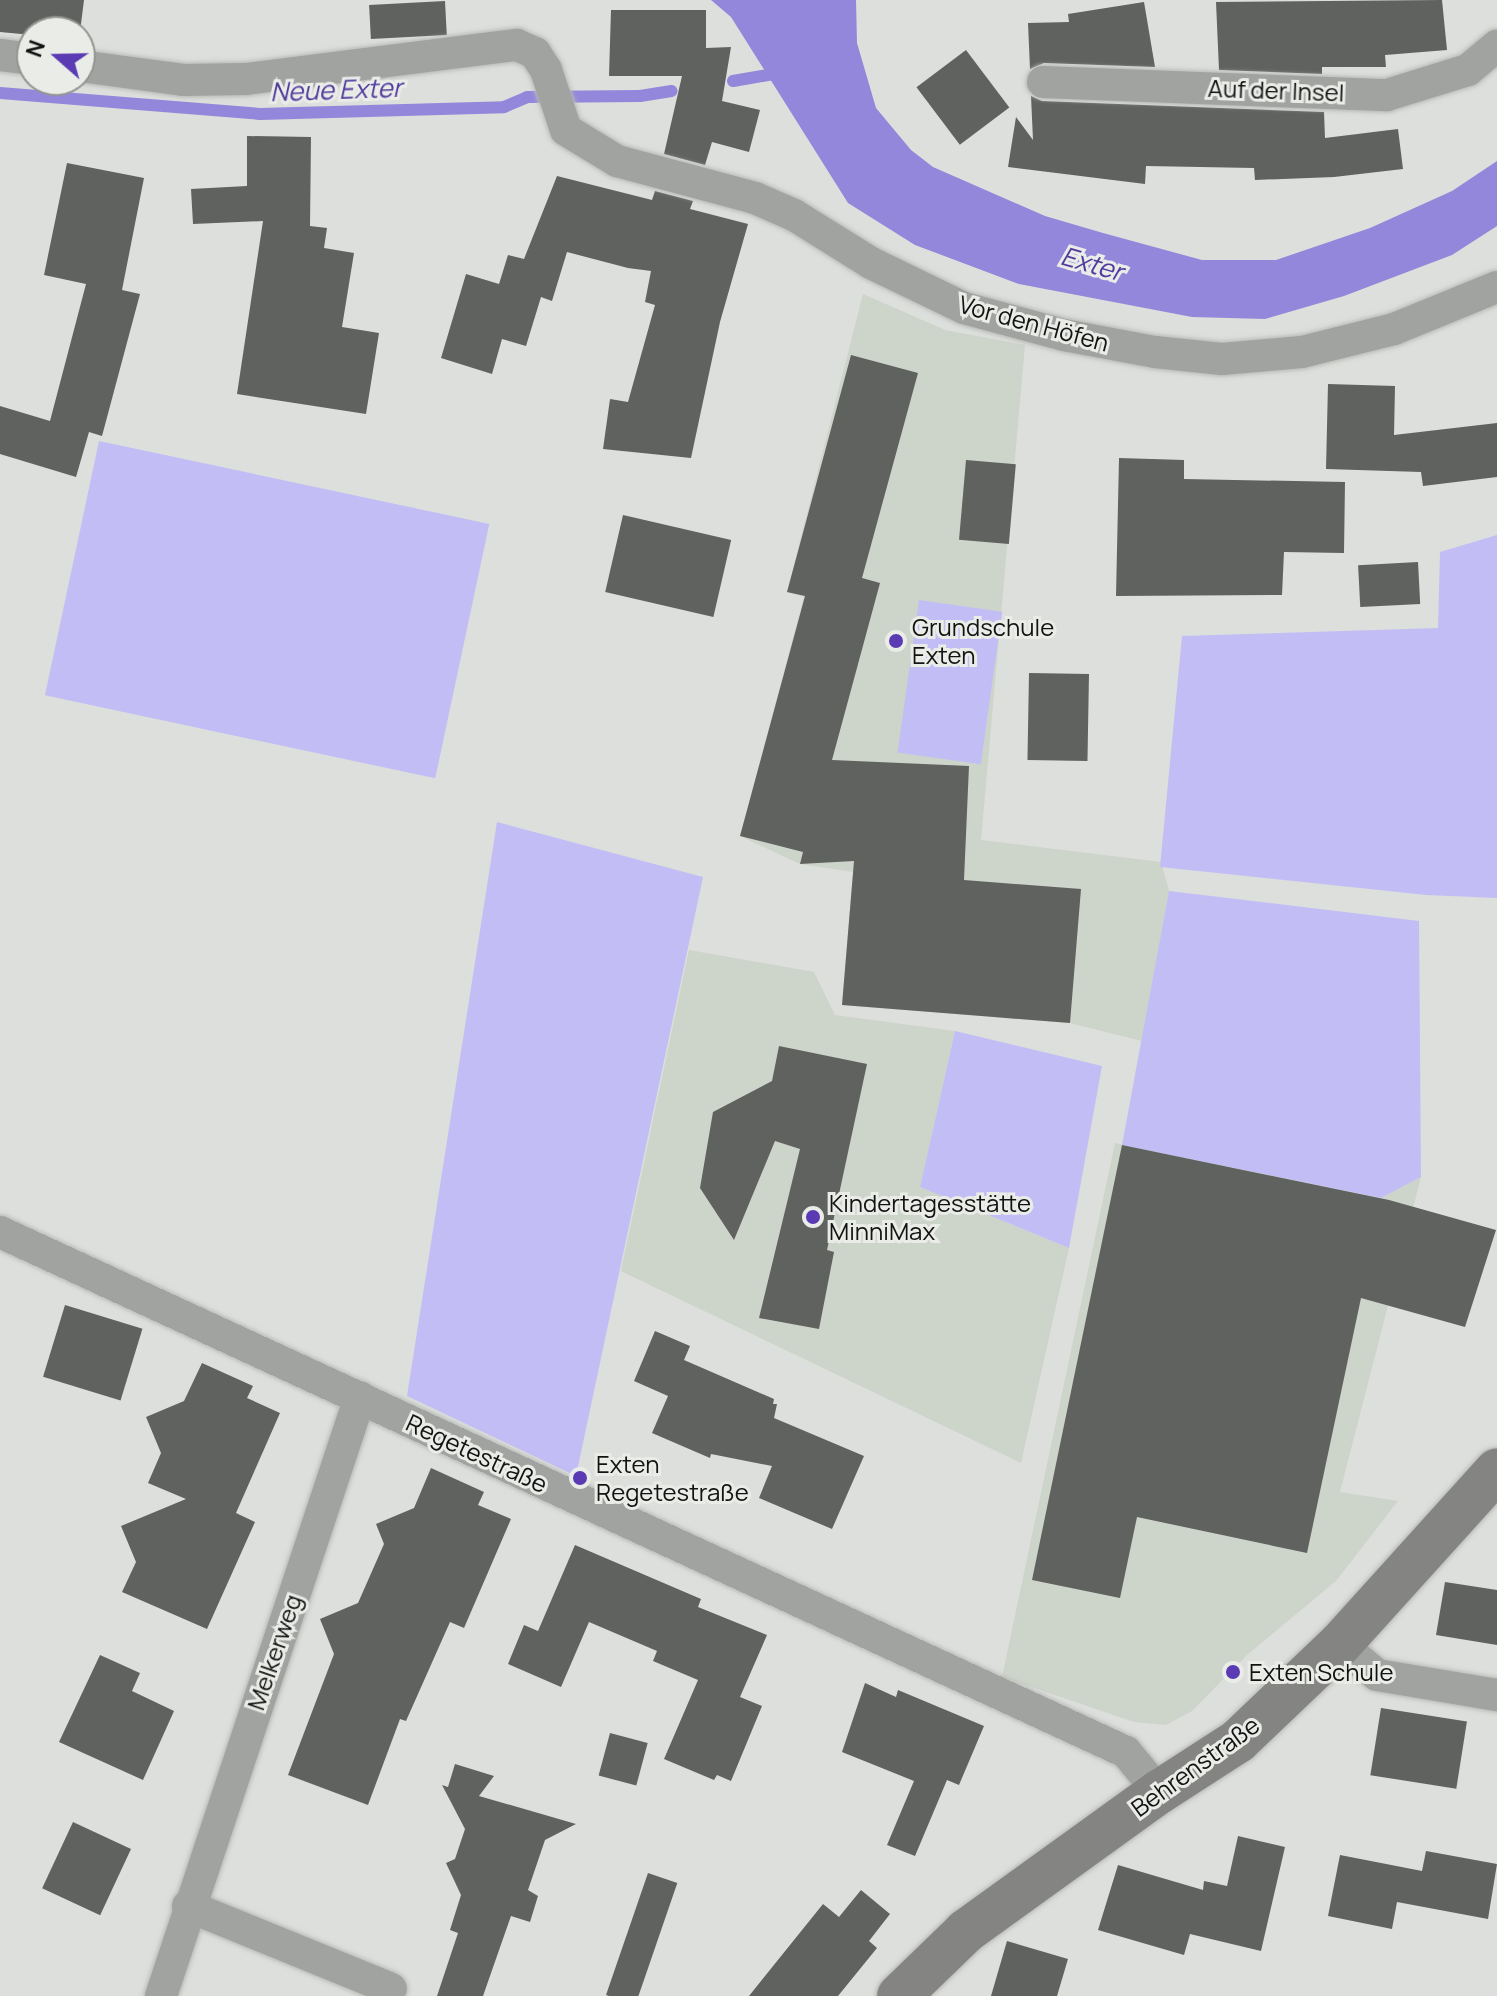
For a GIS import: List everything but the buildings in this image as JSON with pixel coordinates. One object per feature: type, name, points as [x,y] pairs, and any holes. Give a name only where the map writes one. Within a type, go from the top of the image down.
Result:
[{"type":"main road","name":"Behrenstraße","points":[[899,1996],[966,1931],[1159,1792],[1238,1741],[1340,1644],[1497,1470]]},
{"type":"street","name":"Vor den Höfen","points":[[96,68],[183,80],[246,79],[517,45],[535,53],[548,76],[566,130],[581,143],[617,161],[755,198],[794,215],[871,263],[964,308],[1064,335],[1155,352],[1222,359],[1302,352],[1394,329],[1497,287]]},
{"type":"street","name":"Auf der Insel","points":[[1043,82],[1387,95],[1468,70],[1497,46]]},
{"type":"street","name":"Regetestraße","points":[[0,1232],[1126,1752],[1159,1792]]},
{"type":"street","name":"Melkerweg","points":[[161,1996],[188,1906],[360,1397]]},
{"type":"street","points":[[1340,1644],[1377,1675],[1497,1695]]},
{"type":"street","points":[[188,1906],[391,1989]]},
{"type":"shaded area","name":"Grundschule Exten","points":[[863,294],[945,330],[1025,345],[981,840],[1161,862],[1169,891],[1142,1041],[1070,1023],[842,1005],[853,872],[800,864],[740,836],[804,597],[787,592]]},
{"type":"shaded area","points":[[99,441],[489,524],[435,778],[45,695]]},
{"type":"shaded area","points":[[1497,535],[1497,898],[1426,895],[1160,867],[1182,636],[1438,628],[1440,552]]},
{"type":"shaded area","points":[[919,600],[1002,612],[981,764],[898,753]]},
{"type":"shaded area","points":[[497,822],[703,877],[576,1476],[407,1396]]},
{"type":"shaded area","points":[[1169,891],[1419,921],[1421,1177],[1381,1198],[1122,1145]]},
{"type":"shaded area","name":"Kindertagesstätte MinniMax","points":[[689,950],[814,972],[835,1015],[955,1031],[920,1187],[1069,1248],[1021,1463],[621,1271]]},
{"type":"shaded area","points":[[955,1031],[1102,1066],[1069,1248],[920,1187]]},
{"type":"shaded area","points":[[1115,1143],[1381,1198],[1421,1177],[1340,1492],[1398,1501],[1336,1581],[1247,1655],[1192,1711],[1166,1725],[1134,1722],[1002,1677]]},
{"type":"water","name":"Exter","points":[[711,0],[856,0],[857,43],[876,108],[911,150],[933,167],[1045,216],[1103,233],[1202,260],[1276,260],[1370,228],[1452,191],[1497,161],[1497,226],[1452,255],[1344,296],[1265,319],[1192,317],[1019,284],[915,245],[848,203],[731,17]]},
{"type":"waterway","name":"Neue Exter","points":[[733,81],[780,73]]},
{"type":"waterway","name":"Neue Exter","points":[[0,93],[260,114],[504,107],[527,97],[640,96],[672,91]]},
{"type":"place","name":"Grundschule Exten","points":[[896,641]]},
{"type":"place","name":"Kindertagesstätte MinniMax","points":[[813,1217]]},
{"type":"place","name":"Exten Regetestraße","points":[[580,1478]]},
{"type":"place","name":"Exten Schule","points":[[1233,1672]]}]
